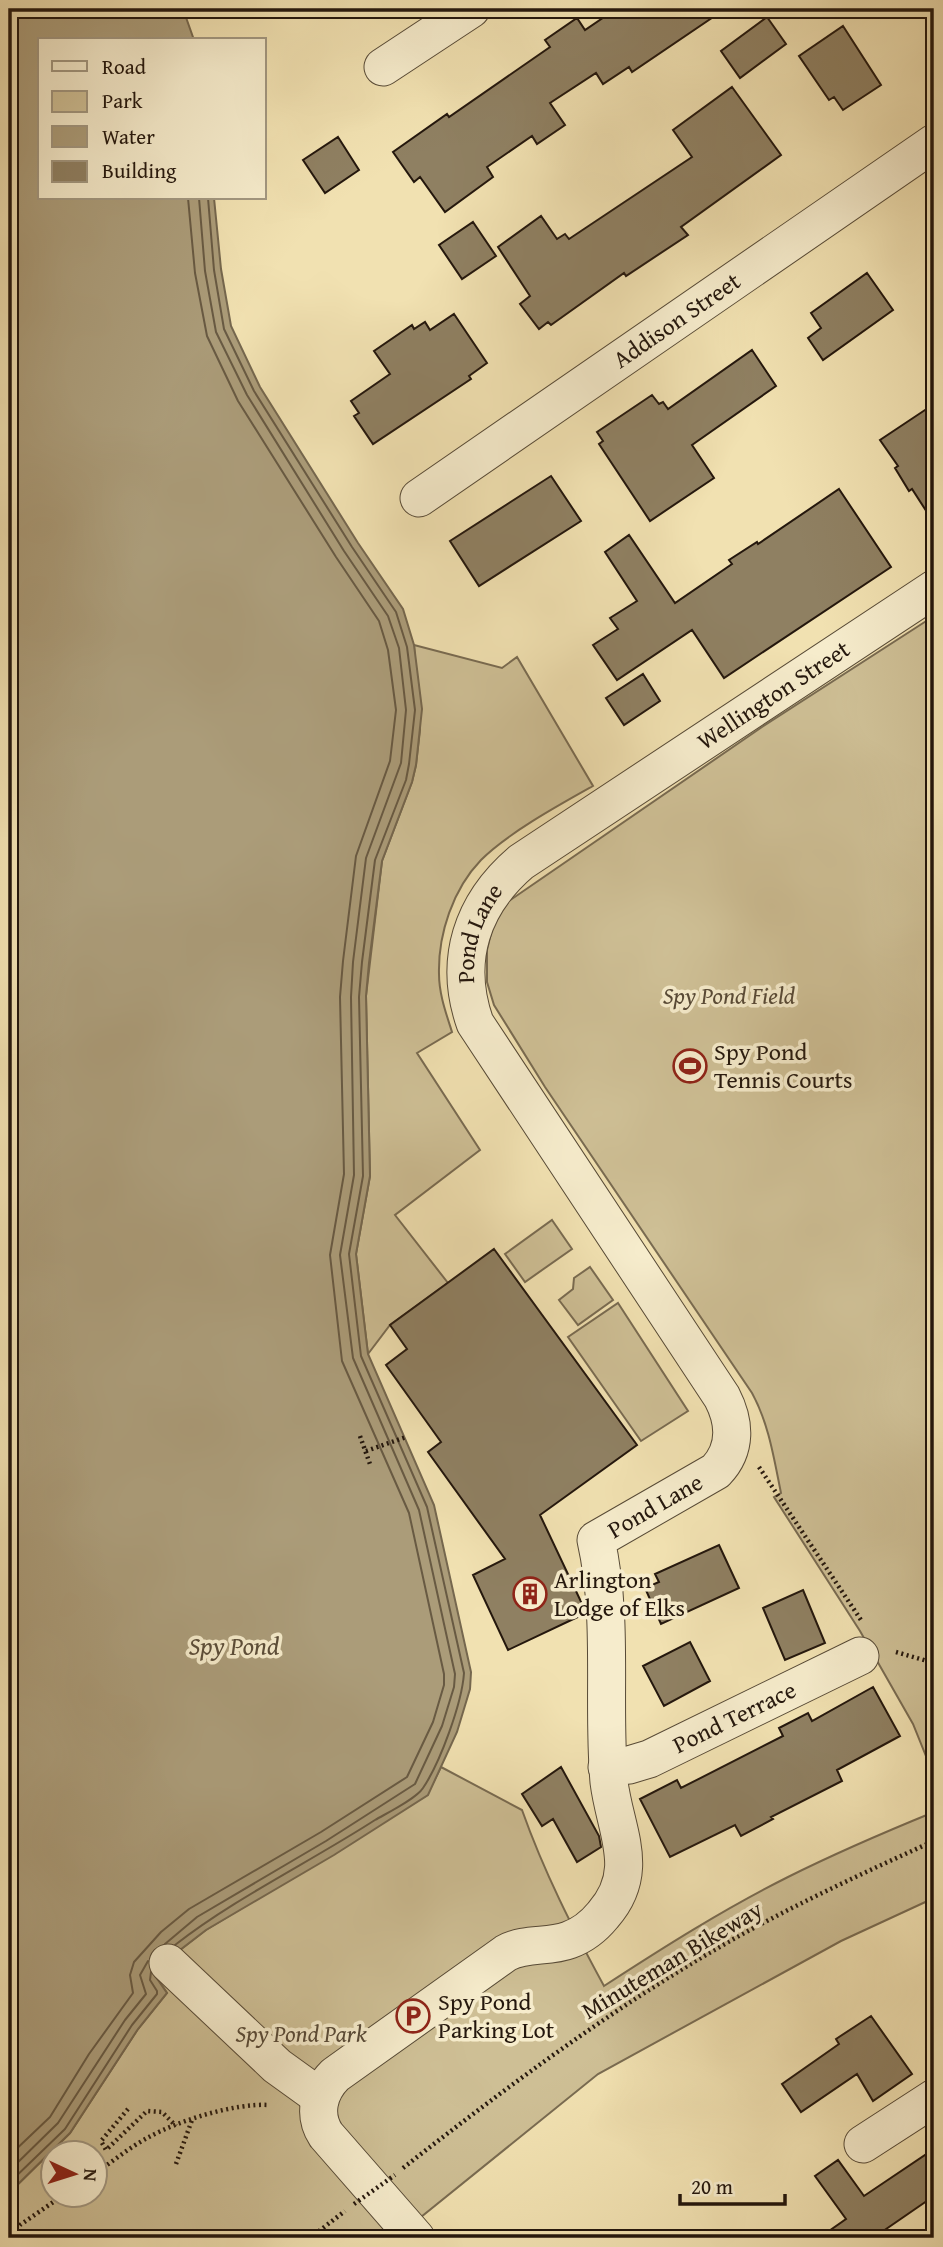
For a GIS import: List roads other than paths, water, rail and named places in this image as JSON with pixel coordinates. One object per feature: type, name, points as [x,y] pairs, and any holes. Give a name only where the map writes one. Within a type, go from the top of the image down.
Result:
[{"type":"street","points":[[383,67],[471,9]]},
{"type":"street","name":"Addison Street","points":[[419,498],[934,143]]},
{"type":"street","name":"Wellington Street","points":[[613,801],[934,589]]},
{"type":"street","name":"Pond Lane","points":[[320,2097],[335,2075],[506,1953],[521,1947],[555,1944],[577,1937],[589,1930],[608,1909],[621,1885],[624,1856],[607,1767],[606,1604],[596,1540],[708,1477],[723,1464],[733,1436],[731,1416],[722,1397],[481,1034],[474,1023],[467,997],[465,970],[470,938],[479,911],[495,887],[521,862],[613,801]]},
{"type":"street","name":"Pond Terrace","points":[[607,1767],[649,1759],[862,1641]]},
{"type":"street","points":[[168,1963],[277,2067],[320,2097],[318,2114],[322,2129],[416,2238]]},
{"type":"street","points":[[863,2144],[934,2098]]},
{"type":"water","name":"Spy Pond","points":[[9,9],[183,9],[193,38],[38,38],[38,200],[214,200],[221,269],[231,326],[260,387],[403,609],[414,645],[422,709],[416,765],[382,861],[369,963],[366,996],[370,1176],[356,1254],[368,1354],[434,1505],[471,1672],[470,1689],[457,1732],[428,1795],[334,1855],[206,1930],[180,1950],[156,1977],[167,1993],[138,2029],[70,2133],[65,2138],[38,2138],[38,2164],[9,2193]]},
{"type":"place","name":"Spy Pond Tennis Courts","points":[[690,1066]]},
{"type":"place","name":"Arlington Lodge of Elks","points":[[530,1594]]},
{"type":"place","name":"Spy Pond Parking Lot","points":[[413,2016]]},
{"type":"park label","name":"Spy Pond Field","points":[[729,996]]},
{"type":"park label","name":"Spy Pond Park","points":[[301,2034]]}]
